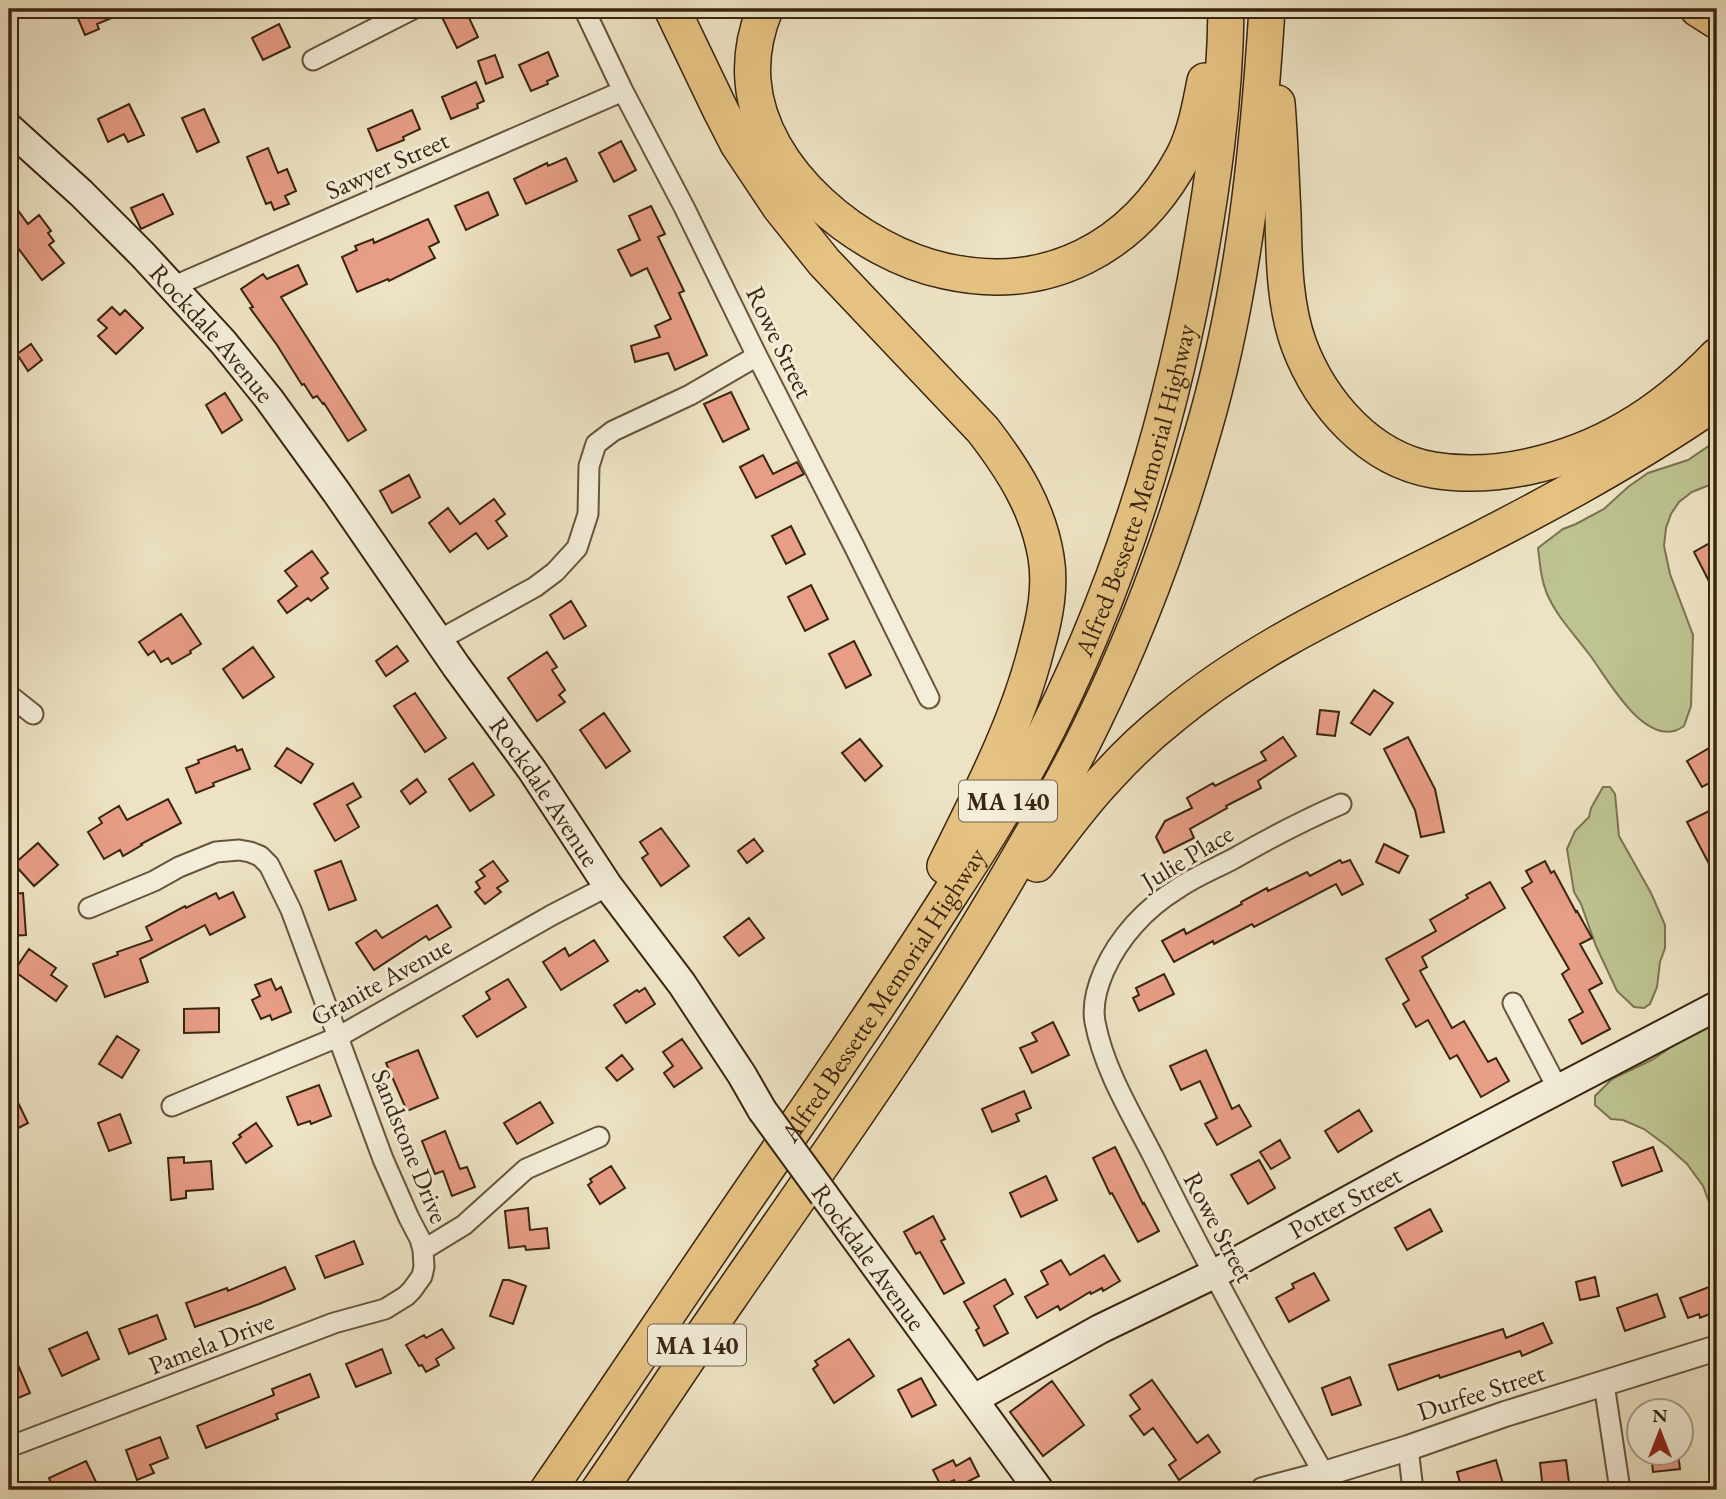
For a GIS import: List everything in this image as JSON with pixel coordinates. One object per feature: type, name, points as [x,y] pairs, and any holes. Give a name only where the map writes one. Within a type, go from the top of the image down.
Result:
[{"type":"highway","points":[[672,9],[738,144],[773,196],[824,262],[983,430],[1017,477],[1043,540],[1049,579],[1047,599],[1034,661],[1023,694],[998,755],[885,995]]},
{"type":"highway","points":[[765,9],[759,22],[753,52],[752,82],[758,109],[769,136],[802,186],[849,227],[910,260],[944,271],[1004,277],[1034,274],[1063,266],[1090,254],[1116,239],[1142,215],[1165,186],[1184,155],[1198,117],[1217,9]]},
{"type":"highway","name":"Alfred Bessette Memorial Highway","points":[[548,1490],[885,995],[975,856],[1031,759],[1059,703],[1085,646],[1127,538],[1175,379],[1217,150],[1223,94],[1226,9]]},
{"type":"highway","points":[[1268,9],[1278,118],[1285,262],[1293,323],[1308,365],[1319,385],[1345,420],[1361,435],[1382,450],[1431,470],[1483,472],[1540,463],[1599,443],[1626,429],[1675,396],[1717,356]]},
{"type":"highway","name":"Alfred Bessette Memorial Highway","points":[[599,1490],[713,1320],[866,1102],[954,967],[1057,792],[1092,724],[1140,615],[1192,468],[1214,391],[1239,271],[1255,155],[1268,9]]},
{"type":"highway","points":[[1698,9],[1717,21]]},
{"type":"highway","points":[[954,967],[1107,776],[1164,723],[1208,688],[1248,661],[1301,631],[1612,468],[1717,401]]},
{"type":"main road","name":"Rockdale Avenue","points":[[9,128],[81,193],[172,287],[223,342],[269,399],[532,771],[608,886],[682,984],[762,1110],[1039,1490]]},
{"type":"main road","name":"Potter Street","points":[[974,1399],[1100,1329],[1214,1274],[1717,1006]]},
{"type":"street","points":[[313,60],[413,9]]},
{"type":"street","name":"Rowe Street","points":[[584,9],[929,698]]},
{"type":"street","name":"Sawyer Street","points":[[172,287],[623,91]]},
{"type":"street","points":[[439,640],[535,587],[555,572],[577,548],[588,514],[589,466],[596,444],[613,431],[690,395],[757,356]]},
{"type":"street","points":[[9,695],[33,714]]},
{"type":"street","name":"Julie Place","points":[[1096,993],[1113,954],[1131,929],[1153,906],[1177,889],[1282,831],[1341,804]]},
{"type":"street","name":"Sandstone Drive","points":[[89,908],[216,852],[250,852],[260,856],[269,865],[291,910],[383,1159],[420,1238],[424,1267],[422,1276]]},
{"type":"street","name":"Granite Avenue","points":[[172,1106],[338,1037],[608,886]]},
{"type":"street","name":"Rowe Street","points":[[1096,993],[1095,1021],[1113,1076],[1214,1274],[1324,1474]]},
{"type":"street","points":[[1513,1003],[1558,1089]]},
{"type":"street","points":[[423,1250],[464,1224],[526,1169],[599,1137]]},
{"type":"street","name":"Pamela Drive","points":[[9,1447],[334,1323],[385,1310],[405,1297],[422,1276]]},
{"type":"street","name":"Durfee Street","points":[[1263,1490],[1408,1448],[1505,1414],[1717,1348]]},
{"type":"street","points":[[1604,1384],[1620,1490]]},
{"type":"street","points":[[1408,1448],[1413,1490]]},
{"type":"green space","points":[[1717,438],[1717,482],[1692,492],[1679,502],[1666,528],[1664,546],[1670,574],[1693,635],[1691,706],[1684,726],[1674,731],[1661,731],[1636,716],[1625,704],[1557,612],[1544,584],[1538,548],[1563,529],[1604,509],[1648,473],[1688,460]]},
{"type":"green space","points":[[1603,787],[1610,787],[1615,794],[1619,836],[1651,893],[1665,925],[1665,948],[1657,987],[1650,1004],[1644,1008],[1634,1007],[1617,991],[1574,892],[1567,849],[1575,831],[1589,817]]},
{"type":"green space","points":[[1717,1021],[1717,1223],[1703,1186],[1687,1164],[1644,1129],[1623,1120],[1611,1119],[1595,1105],[1595,1096],[1612,1079],[1652,1060],[1692,1033]]},
{"type":"building","points":[[74,9],[133,9],[97,24],[99,29],[85,35]]},
{"type":"building","points":[[438,9],[465,9],[478,37],[457,48]]},
{"type":"building","points":[[279,24],[290,47],[263,60],[252,38]]},
{"type":"building","points":[[548,52],[558,76],[547,81],[548,84],[531,91],[519,65]]},
{"type":"building","points":[[495,55],[503,77],[486,84],[478,61]]},
{"type":"building","points":[[476,82],[484,101],[477,104],[478,108],[451,119],[442,97]]},
{"type":"building","points":[[129,104],[144,135],[128,142],[124,134],[108,142],[98,119]]},
{"type":"building","points":[[204,109],[219,142],[197,152],[182,118]]},
{"type":"building","points":[[412,110],[420,129],[403,137],[404,140],[377,151],[368,129]]},
{"type":"building","points":[[621,141],[636,170],[614,182],[599,153]]},
{"type":"building","points":[[268,148],[278,173],[287,169],[296,191],[285,196],[289,204],[274,210],[271,202],[266,204],[247,157]]},
{"type":"building","points":[[566,158],[577,181],[526,204],[514,179],[547,163],[548,166]]},
{"type":"building","points":[[488,192],[498,215],[466,230],[455,206]]},
{"type":"building","points":[[163,194],[173,214],[141,229],[131,208]]},
{"type":"building","points":[[9,198],[28,224],[39,215],[51,231],[48,233],[54,241],[49,245],[64,263],[42,280],[9,236]]},
{"type":"building","points":[[651,206],[665,234],[658,237],[684,291],[679,293],[707,355],[675,370],[668,353],[635,362],[631,346],[660,337],[655,326],[671,319],[647,268],[631,276],[618,250],[640,240],[629,216]]},
{"type":"building","points":[[428,219],[439,242],[429,247],[435,258],[389,281],[388,279],[357,292],[342,257],[357,250],[355,246],[373,239],[374,243]]},
{"type":"building","points":[[298,265],[307,284],[281,297],[366,430],[348,441],[324,403],[317,396],[313,398],[304,384],[302,385],[250,308],[253,307],[241,289],[263,274],[267,279]]},
{"type":"building","points":[[112,307],[120,315],[125,310],[143,328],[116,354],[98,336],[107,328],[98,320]]},
{"type":"building","points":[[31,344],[42,360],[28,371],[17,354]]},
{"type":"building","points":[[731,392],[749,429],[723,442],[704,404]]},
{"type":"building","points":[[225,393],[242,420],[222,433],[206,405]]},
{"type":"building","points":[[763,455],[773,474],[797,462],[804,474],[756,498],[740,467]]},
{"type":"building","points":[[409,475],[420,497],[392,513],[380,491]]},
{"type":"building","points":[[494,499],[505,514],[496,521],[507,536],[488,549],[476,533],[450,552],[429,523],[448,508],[460,524]]},
{"type":"building","points":[[791,526],[805,554],[786,564],[772,536]]},
{"type":"building","points":[[1717,539],[1717,597],[1694,552]]},
{"type":"building","points":[[312,551],[328,573],[321,578],[328,588],[311,601],[308,598],[287,613],[278,601],[297,586],[285,571]]},
{"type":"building","points":[[811,585],[828,619],[805,631],[788,597]]},
{"type":"building","points":[[571,601],[586,626],[564,639],[550,615]]},
{"type":"building","points":[[181,614],[201,644],[172,664],[168,658],[161,662],[154,651],[148,655],[139,642]]},
{"type":"building","points":[[854,641],[871,675],[846,688],[829,654]]},
{"type":"building","points":[[397,646],[408,661],[386,676],[376,661]]},
{"type":"building","points":[[253,647],[274,677],[243,698],[223,669]]},
{"type":"building","points":[[547,652],[557,667],[552,670],[565,690],[559,695],[565,702],[537,721],[508,678]]},
{"type":"building","points":[[1374,690],[1393,703],[1370,735],[1351,723]]},
{"type":"building","points":[[415,693],[446,738],[425,752],[394,706]]},
{"type":"building","points":[[1320,710],[1339,712],[1335,736],[1317,734]]},
{"type":"building","points":[[604,713],[630,751],[606,768],[580,730]]},
{"type":"building","points":[[1283,737],[1296,756],[1258,781],[1261,788],[1190,829],[1194,838],[1164,853],[1156,837],[1165,821],[1192,808],[1187,798],[1213,783],[1215,786],[1266,760],[1261,752]]},
{"type":"building","points":[[1408,737],[1435,789],[1444,832],[1421,837],[1415,810],[1384,749]]},
{"type":"building","points":[[860,739],[882,766],[865,781],[842,753]]},
{"type":"building","points":[[235,746],[237,751],[242,749],[250,769],[213,783],[214,786],[196,793],[186,768],[199,763],[198,760]]},
{"type":"building","points":[[1711,747],[1717,758],[1717,779],[1702,787],[1687,761]]},
{"type":"building","points":[[287,748],[313,764],[301,783],[275,766]]},
{"type":"building","points":[[473,763],[494,795],[470,811],[449,779]]},
{"type":"building","points":[[417,779],[426,792],[410,804],[401,791]]},
{"type":"building","points":[[353,783],[361,797],[347,805],[359,827],[335,841],[314,804]]},
{"type":"building","points":[[168,799],[181,823],[123,856],[120,850],[104,859],[88,832],[102,823],[99,818],[119,806],[127,820]]},
{"type":"building","points":[[1717,807],[1717,879],[1687,822]]},
{"type":"building","points":[[661,828],[689,866],[661,886],[642,858],[648,854],[640,842]]},
{"type":"building","points":[[754,839],[763,851],[747,863],[738,851]]},
{"type":"building","points":[[38,843],[58,865],[34,886],[14,864]]},
{"type":"building","points":[[1384,844],[1408,856],[1399,873],[1376,862]]},
{"type":"building","points":[[1340,860],[1342,863],[1350,860],[1363,884],[1342,895],[1336,884],[1254,927],[1252,924],[1214,944],[1213,941],[1174,962],[1162,941],[1184,929],[1186,934],[1267,888],[1268,891],[1307,872],[1310,876]]},
{"type":"building","points":[[341,861],[356,900],[329,910],[315,871]]},
{"type":"building","points":[[493,861],[508,881],[497,888],[501,892],[485,904],[475,892],[480,888],[476,882],[485,876],[480,870]]},
{"type":"building","points":[[1545,861],[1551,873],[1554,871],[1592,938],[1580,944],[1602,983],[1589,990],[1610,1029],[1582,1044],[1569,1020],[1583,1012],[1562,974],[1569,969],[1522,888],[1532,882],[1526,871]]},
{"type":"building","points":[[1490,882],[1505,908],[1422,957],[1427,967],[1420,971],[1452,1028],[1464,1021],[1488,1062],[1496,1058],[1509,1081],[1481,1097],[1457,1055],[1450,1059],[1428,1020],[1416,1027],[1403,1004],[1409,1000],[1386,959],[1436,931],[1430,920]]},
{"type":"building","points":[[233,892],[245,917],[210,935],[205,925],[140,959],[148,982],[105,997],[93,964],[152,940],[146,927],[185,906],[186,908],[216,893],[219,899]]},
{"type":"building","points":[[23,893],[26,935],[9,936],[9,894]]},
{"type":"building","points":[[437,905],[451,927],[429,940],[426,936],[374,970],[356,943],[376,930],[382,938]]},
{"type":"building","points":[[749,918],[764,938],[739,956],[724,937]]},
{"type":"building","points":[[594,940],[608,961],[561,990],[543,962],[565,948],[569,956]]},
{"type":"building","points":[[29,949],[56,968],[51,975],[67,986],[56,1001],[14,971]]},
{"type":"building","points":[[1164,974],[1174,994],[1139,1011],[1133,998],[1139,995],[1136,988]]},
{"type":"building","points":[[271,979],[276,990],[281,987],[291,1012],[272,1020],[270,1015],[261,1019],[252,1000],[260,996],[255,985]]},
{"type":"building","points":[[508,979],[526,1007],[477,1037],[463,1016],[490,999],[486,992]]},
{"type":"building","points":[[645,988],[655,1004],[626,1023],[614,1005]]},
{"type":"building","points":[[219,1008],[219,1032],[184,1033],[184,1009]]},
{"type":"building","points":[[1053,1022],[1069,1055],[1032,1073],[1020,1048],[1037,1041],[1032,1033]]},
{"type":"building","points":[[117,1036],[139,1050],[122,1078],[99,1064]]},
{"type":"building","points":[[682,1039],[702,1068],[674,1087],[664,1073],[673,1066],[663,1052]]},
{"type":"building","points":[[418,1050],[438,1098],[407,1111],[386,1063]]},
{"type":"building","points":[[1206,1050],[1232,1109],[1239,1105],[1251,1126],[1217,1145],[1205,1124],[1217,1118],[1200,1081],[1181,1090],[1170,1066]]},
{"type":"building","points":[[622,1055],[633,1069],[617,1081],[606,1068]]},
{"type":"building","points":[[9,1084],[28,1123],[9,1133]]},
{"type":"building","points":[[319,1085],[331,1116],[311,1124],[310,1121],[298,1125],[287,1097]]},
{"type":"building","points":[[1024,1091],[1031,1108],[1016,1114],[1019,1121],[992,1132],[982,1109]]},
{"type":"building","points":[[540,1102],[553,1123],[517,1144],[504,1123]]},
{"type":"building","points":[[1359,1110],[1372,1131],[1338,1152],[1325,1131]]},
{"type":"building","points":[[120,1114],[131,1143],[109,1151],[98,1123]]},
{"type":"building","points":[[256,1123],[272,1146],[246,1163],[233,1143]]},
{"type":"building","points":[[445,1131],[460,1169],[467,1167],[475,1187],[452,1196],[443,1171],[435,1174],[422,1141]]},
{"type":"building","points":[[1280,1140],[1290,1158],[1271,1169],[1260,1152]]},
{"type":"building","points":[[1115,1147],[1159,1231],[1138,1242],[1093,1158]]},
{"type":"building","points":[[1653,1147],[1662,1171],[1622,1186],[1613,1162]]},
{"type":"building","points":[[184,1157],[184,1163],[211,1161],[213,1189],[186,1191],[186,1198],[171,1200],[168,1158]]},
{"type":"building","points":[[1259,1160],[1275,1188],[1248,1204],[1231,1175]]},
{"type":"building","points":[[611,1166],[625,1188],[600,1204],[588,1185],[592,1182],[590,1179]]},
{"type":"building","points":[[1046,1176],[1057,1200],[1021,1217],[1010,1193]]},
{"type":"building","points":[[528,1208],[530,1230],[547,1228],[549,1248],[509,1248],[505,1211]]},
{"type":"building","points":[[1430,1209],[1442,1231],[1407,1250],[1395,1228]]},
{"type":"building","points":[[933,1216],[945,1239],[941,1241],[964,1283],[944,1294],[920,1252],[916,1254],[904,1232]]},
{"type":"building","points":[[354,1241],[363,1264],[325,1278],[316,1256]]},
{"type":"building","points":[[1104,1255],[1120,1281],[1103,1291],[1102,1288],[1091,1294],[1090,1292],[1060,1310],[1058,1306],[1037,1318],[1025,1297],[1048,1284],[1041,1271],[1061,1260],[1070,1275]]},
{"type":"building","points":[[285,1267],[295,1289],[195,1327],[186,1303],[227,1288],[228,1291]]},
{"type":"building","points":[[1314,1273],[1329,1300],[1289,1322],[1276,1298],[1294,1288],[1292,1284]]},
{"type":"building","points":[[1595,1277],[1599,1296],[1580,1300],[1576,1282]]},
{"type":"building","points":[[1005,1279],[1013,1294],[994,1306],[1008,1333],[984,1346],[976,1330],[979,1328],[964,1302]]},
{"type":"building","points":[[503,1280],[526,1286],[513,1324],[490,1316]]},
{"type":"building","points":[[1717,1284],[1717,1311],[1700,1318],[1699,1314],[1688,1318],[1680,1298]]},
{"type":"building","points":[[1657,1294],[1665,1317],[1625,1331],[1617,1308]]},
{"type":"building","points":[[157,1315],[166,1339],[129,1354],[119,1329]]},
{"type":"building","points":[[1543,1323],[1552,1343],[1522,1356],[1520,1351],[1398,1390],[1389,1365],[1503,1329],[1506,1338]]},
{"type":"building","points":[[442,1329],[454,1348],[436,1359],[439,1365],[426,1372],[406,1345]]},
{"type":"building","points":[[87,1332],[99,1359],[62,1376],[49,1349]]},
{"type":"building","points":[[849,1339],[874,1376],[834,1403],[813,1369],[818,1365],[815,1361]]},
{"type":"building","points":[[9,1344],[30,1393],[9,1402]]},
{"type":"building","points":[[382,1349],[391,1373],[356,1387],[346,1364]]},
{"type":"building","points":[[310,1374],[319,1397],[276,1414],[278,1419],[206,1448],[197,1426],[274,1395],[272,1389]]},
{"type":"building","points":[[1350,1377],[1361,1405],[1332,1415],[1322,1388]]},
{"type":"building","points":[[921,1378],[936,1405],[912,1417],[898,1390]]},
{"type":"building","points":[[1152,1380],[1197,1443],[1208,1435],[1220,1452],[1179,1480],[1169,1465],[1176,1460],[1153,1428],[1144,1435],[1130,1416],[1140,1409],[1130,1395]]},
{"type":"building","points":[[1052,1381],[1084,1425],[1043,1456],[1010,1412]]},
{"type":"building","points":[[160,1437],[168,1458],[150,1465],[154,1473],[137,1480],[126,1450]]},
{"type":"building","points":[[970,1458],[979,1476],[957,1487],[954,1480],[941,1486],[933,1470],[953,1460],[956,1466]]},
{"type":"building","points":[[1496,1460],[1504,1487],[1494,1490],[1462,1490],[1457,1472]]},
{"type":"building","points":[[1566,1460],[1570,1490],[1543,1490],[1540,1463]]},
{"type":"building","points":[[86,1461],[97,1484],[84,1490],[54,1490],[49,1478]]},
{"type":"building","points":[[1653,1468],[1680,1468],[1680,1469],[1653,1472]]}]
